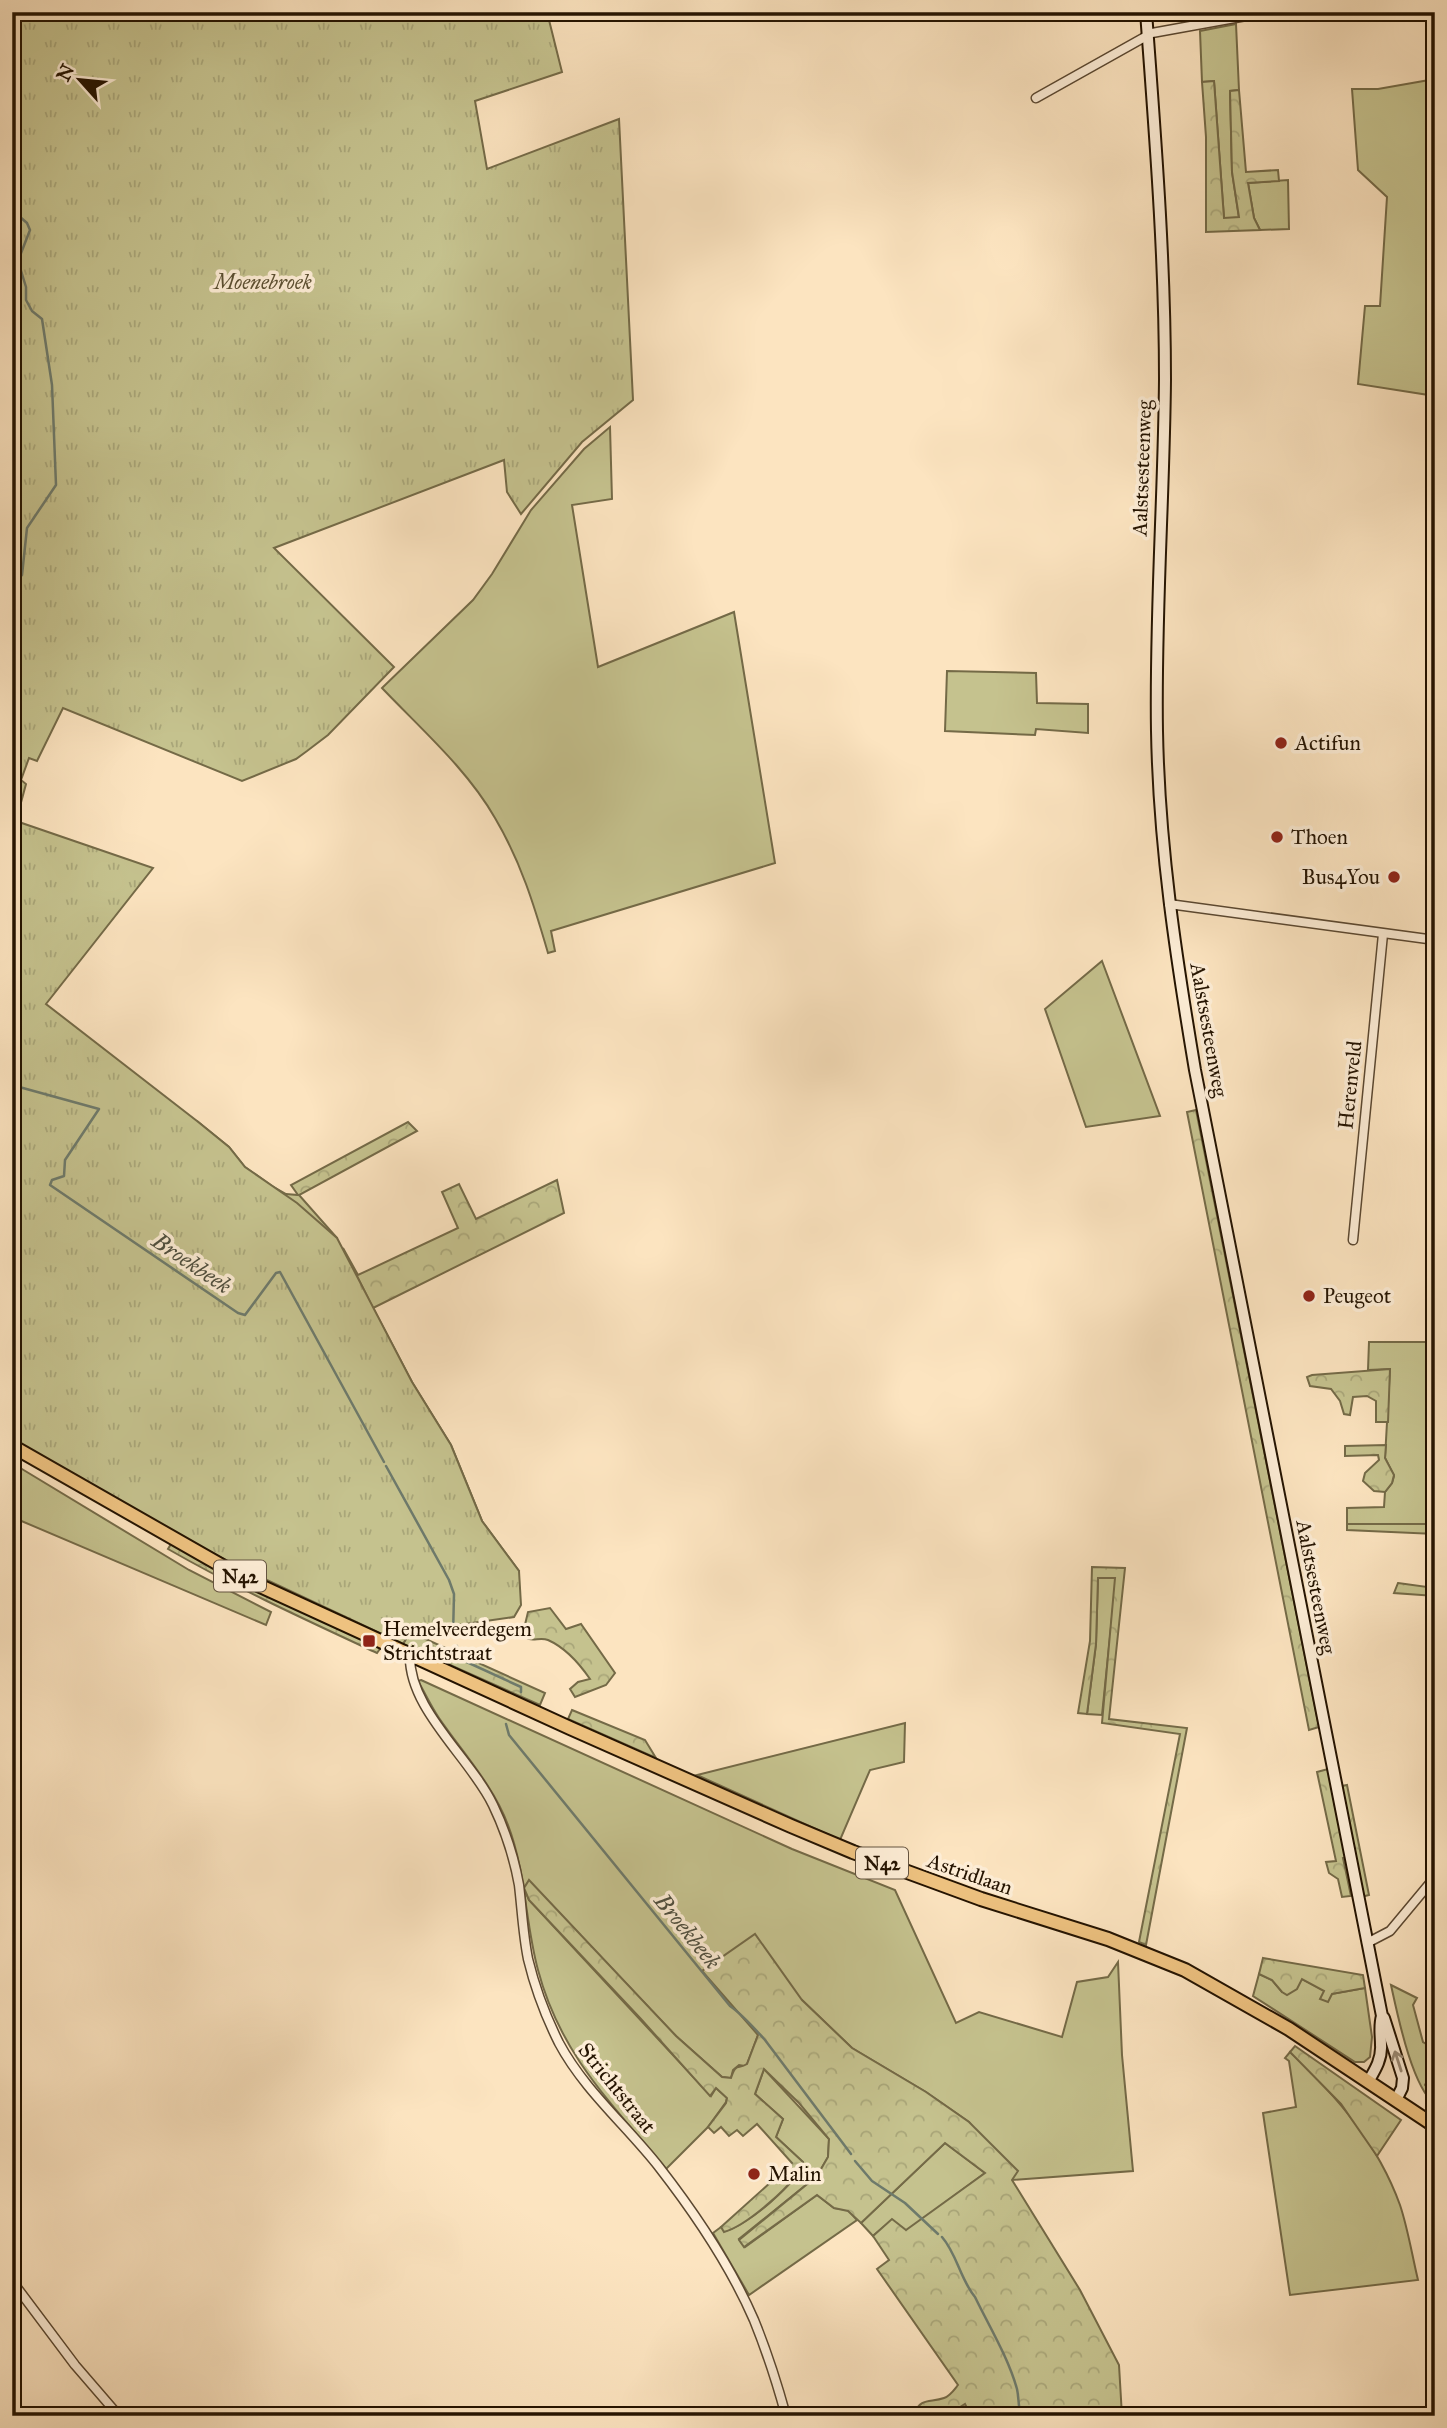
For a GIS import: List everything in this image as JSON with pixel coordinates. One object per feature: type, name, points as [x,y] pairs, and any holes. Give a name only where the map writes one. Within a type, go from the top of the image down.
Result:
[{"type":"main road","name":"Aalstsesteenweg","points":[[1146,12],[1159,202],[1165,379],[1157,612],[1157,732],[1162,847],[1195,1070],[1382,2016],[1386,2021],[1403,2078],[1396,2100]]},
{"type":"main road","name":"N42","points":[[12,1446],[245,1579],[411,1653]]},
{"type":"main road","name":"Astridlaan","points":[[411,1653],[853,1852],[981,1899],[1108,1939],[1185,1970],[1289,2029],[1435,2126]]},
{"type":"main road","name":"Aalstsesteenweg","points":[[1368,2082],[1379,2062],[1382,2016]]},
{"type":"street","points":[[1036,98],[1148,35],[1268,12]]},
{"type":"street","points":[[1169,904],[1435,940]]},
{"type":"street","name":"Herenveld","points":[[1353,1240],[1383,934]]},
{"type":"street","name":"Strichtstraat","points":[[411,1653],[411,1672],[427,1708],[480,1782],[500,1820],[516,1869],[526,1946],[535,1983],[561,2046],[576,2070],[659,2167],[708,2234],[752,2317],[772,2366],[786,2416]]},
{"type":"street","points":[[1367,1943],[1390,1931],[1435,1877]]},
{"type":"street","points":[[12,2281],[75,2365],[119,2416]]},
{"type":"green space","name":"Moenebroek","points":[[12,12],[547,12],[562,72],[475,101],[487,169],[619,119],[633,400],[582,442],[521,514],[507,492],[504,460],[274,548],[394,667],[328,735],[296,759],[242,781],[63,708],[37,761],[29,758],[21,780],[26,784],[16,821],[153,868],[46,1004],[197,1121],[229,1147],[245,1167],[297,1203],[337,1238],[412,1382],[451,1445],[482,1521],[519,1571],[521,1605],[514,1617],[410,1632],[403,1644],[235,1565],[12,1439]]},
{"type":"green space","points":[[1236,24],[1239,90],[1230,91],[1232,172],[1239,218],[1224,218],[1214,81],[1202,82],[1200,31]]},
{"type":"green space","points":[[1435,79],[1435,396],[1358,384],[1365,306],[1380,306],[1387,197],[1358,170],[1352,89],[1378,89]]},
{"type":"green space","points":[[1214,81],[1224,218],[1239,217],[1232,172],[1230,91],[1239,90],[1246,172],[1278,170],[1279,181],[1248,183],[1254,218],[1260,230],[1206,232],[1206,137],[1202,82]]},
{"type":"green space","points":[[1288,180],[1289,229],[1260,230],[1254,218],[1248,183]]},
{"type":"green space","points":[[610,427],[612,499],[572,505],[598,667],[734,612],[775,863],[551,931],[555,951],[548,953],[520,867],[484,800],[428,734],[382,688],[473,600],[531,510],[584,449]]},
{"type":"green space","points":[[947,671],[1036,673],[1037,703],[1088,704],[1088,733],[1036,729],[1035,735],[945,731]]},
{"type":"green space","points":[[1102,961],[1160,1116],[1086,1127],[1045,1009]]},
{"type":"green space","points":[[1196,1110],[1319,1727],[1309,1730],[1187,1112]]},
{"type":"green space","points":[[197,1121],[229,1147],[245,1167],[286,1194],[298,1195],[291,1185],[408,1122],[417,1131],[299,1195],[337,1238],[328,1247]]},
{"type":"green space","points":[[557,1180],[564,1213],[373,1308],[412,1382],[451,1445],[482,1521],[519,1571],[509,1582],[343,1248],[358,1275],[458,1228],[442,1192],[459,1184],[476,1219]]},
{"type":"green space","points":[[1369,1342],[1435,1342],[1435,1524],[1347,1524],[1347,1508],[1384,1507],[1385,1492],[1394,1476],[1385,1458],[1390,1369],[1368,1370]]},
{"type":"green space","points":[[1390,1369],[1388,1422],[1376,1422],[1376,1401],[1367,1396],[1353,1397],[1350,1415],[1344,1414],[1340,1401],[1331,1389],[1310,1386],[1307,1377],[1312,1375]]},
{"type":"green space","points":[[1386,1445],[1385,1458],[1394,1475],[1392,1483],[1385,1492],[1374,1491],[1363,1481],[1365,1473],[1379,1460],[1378,1455],[1345,1456],[1345,1446]]},
{"type":"green space","points":[[12,1463],[189,1570],[271,1612],[266,1625],[12,1517]]},
{"type":"green space","points":[[1347,1524],[1435,1524],[1435,1534],[1347,1530]]},
{"type":"green space","points":[[171,1544],[382,1646],[377,1653],[271,1603],[168,1549]]},
{"type":"green space","points":[[1092,1567],[1125,1568],[1109,1719],[1187,1728],[1146,1945],[1139,1942],[1180,1734],[1102,1723],[1115,1578],[1098,1578],[1096,1644],[1087,1714],[1078,1713],[1090,1641]]},
{"type":"green space","points":[[1098,1578],[1116,1578],[1102,1715],[1087,1714],[1096,1644]]},
{"type":"green space","points":[[1398,1583],[1435,1588],[1435,1596],[1394,1593]]},
{"type":"green space","points":[[550,1608],[566,1629],[581,1624],[615,1673],[606,1685],[575,1697],[570,1689],[578,1682],[590,1679],[581,1667],[555,1643],[525,1637],[523,1633],[528,1612]]},
{"type":"green space","points":[[410,1632],[545,1693],[540,1705],[403,1644]]},
{"type":"green space","points":[[421,1680],[792,1849],[895,1890],[956,2023],[979,2012],[1062,2037],[1077,1982],[1108,1977],[1118,1962],[1122,2055],[1133,2171],[1012,2180],[969,2122],[926,2092],[852,2048],[802,2000],[758,2035],[745,2066],[739,2065],[733,2070],[731,2078],[722,2077],[676,2036],[529,1881],[524,1888],[529,1900],[711,2096],[716,2088],[727,2098],[708,2127],[666,2169],[590,2077],[560,2027],[538,1970],[514,1843],[502,1810],[436,1713],[418,1681]]},
{"type":"green space","points":[[572,1710],[645,1740],[656,1758],[568,1719]]},
{"type":"green space","points":[[905,1723],[904,1762],[870,1770],[840,1840],[697,1775]]},
{"type":"green space","points":[[1328,1769],[1332,1788],[1347,1785],[1369,1895],[1361,1897],[1353,1856],[1343,1858],[1351,1896],[1342,1897],[1338,1879],[1329,1873],[1326,1862],[1336,1861],[1317,1772]]},
{"type":"green space","points":[[529,1880],[676,2036],[722,2077],[731,2078],[736,2068],[747,2064],[758,2035],[702,1971],[755,1934],[802,2000],[852,2048],[926,2092],[969,2122],[1018,2171],[1012,2180],[1080,2290],[1119,2365],[1122,2416],[971,2416],[965,2404],[946,2416],[916,2416],[914,2414],[920,2405],[946,2397],[958,2385],[877,2269],[889,2260],[873,2236],[892,2219],[906,2230],[985,2173],[945,2143],[861,2223],[848,2211],[834,2208],[817,2195],[744,2247],[739,2240],[817,2176],[828,2157],[829,2139],[799,2103],[764,2069],[755,2094],[783,2119],[776,2137],[803,2162],[791,2181],[770,2203],[724,2232],[721,2227],[792,2163],[757,2124],[743,2136],[737,2130],[729,2136],[721,2127],[714,2133],[708,2127],[727,2098],[716,2088],[710,2096],[529,1900],[524,1888]]},
{"type":"green space","points":[[1263,1958],[1363,1975],[1365,1988],[1332,1994],[1328,2002],[1320,1999],[1324,1991],[1302,1979],[1297,1989],[1287,1995],[1272,1980],[1259,1974]]},
{"type":"green space","points":[[1259,1974],[1272,1980],[1282,1992],[1302,1979],[1331,1994],[1365,1988],[1372,2037],[1370,2057],[1364,2062],[1355,2062],[1253,1996]]},
{"type":"green space","points":[[1391,1985],[1417,1998],[1413,2005],[1423,2042],[1435,2049],[1435,2067],[1425,2085],[1435,2098],[1435,2104],[1419,2082],[1413,2066],[1401,2030]]},
{"type":"green space","points":[[1295,2046],[1401,2120],[1377,2156],[1341,2104],[1290,2052]]},
{"type":"green space","points":[[1290,2052],[1340,2104],[1380,2162],[1400,2205],[1418,2280],[1290,2295],[1263,2113],[1296,2107],[1289,2061],[1285,2058]]},
{"type":"green space","points":[[764,2069],[829,2139],[828,2157],[817,2176],[739,2239],[745,2247],[817,2195],[834,2208],[848,2210],[857,2220],[749,2295],[713,2233],[721,2227],[725,2231],[734,2228],[770,2203],[792,2181],[803,2162],[776,2137],[783,2119],[755,2094]]},
{"type":"green space","points":[[945,2143],[985,2173],[906,2231],[892,2220],[873,2236],[861,2223]]},
{"type":"waterway","points":[[12,17],[19,12]]},
{"type":"waterway","points":[[12,210],[27,223],[30,230],[18,261],[26,287],[26,300],[32,311],[42,319],[52,385],[56,485],[27,528],[22,575],[12,587]]},
{"type":"waterway","name":"Broekbeek","points":[[12,1085],[99,1109],[65,1160],[64,1176],[52,1180],[50,1185],[238,1313],[245,1315],[276,1273],[280,1272],[384,1462]]},
{"type":"waterway","name":"Broekbeek","points":[[386,1466],[449,1580],[454,1594],[453,1636]]},
{"type":"waterway","name":"Broekbeek","points":[[457,1646],[458,1658],[521,1687],[521,1692]]},
{"type":"waterway","name":"Broekbeek","points":[[506,1724],[509,1735],[730,2006],[765,2040],[851,2154]]},
{"type":"waterway","name":"Broekbeek","points":[[855,2161],[872,2181],[905,2203],[938,2234]]},
{"type":"waterway","name":"Broekbeek","points":[[942,2237],[1003,2353],[1017,2389],[1021,2416]]},
{"type":"place","name":"Actifun","points":[[1281,743]]},
{"type":"place","name":"Thoen","points":[[1277,837]]},
{"type":"place","name":"Bus4You","points":[[1394,877]]},
{"type":"place","name":"Peugeot","points":[[1309,1296]]},
{"type":"place","name":"Hemelveerdegem Strichtstraat","points":[[369,1641]]},
{"type":"place","name":"Malin","points":[[754,2174]]}]
